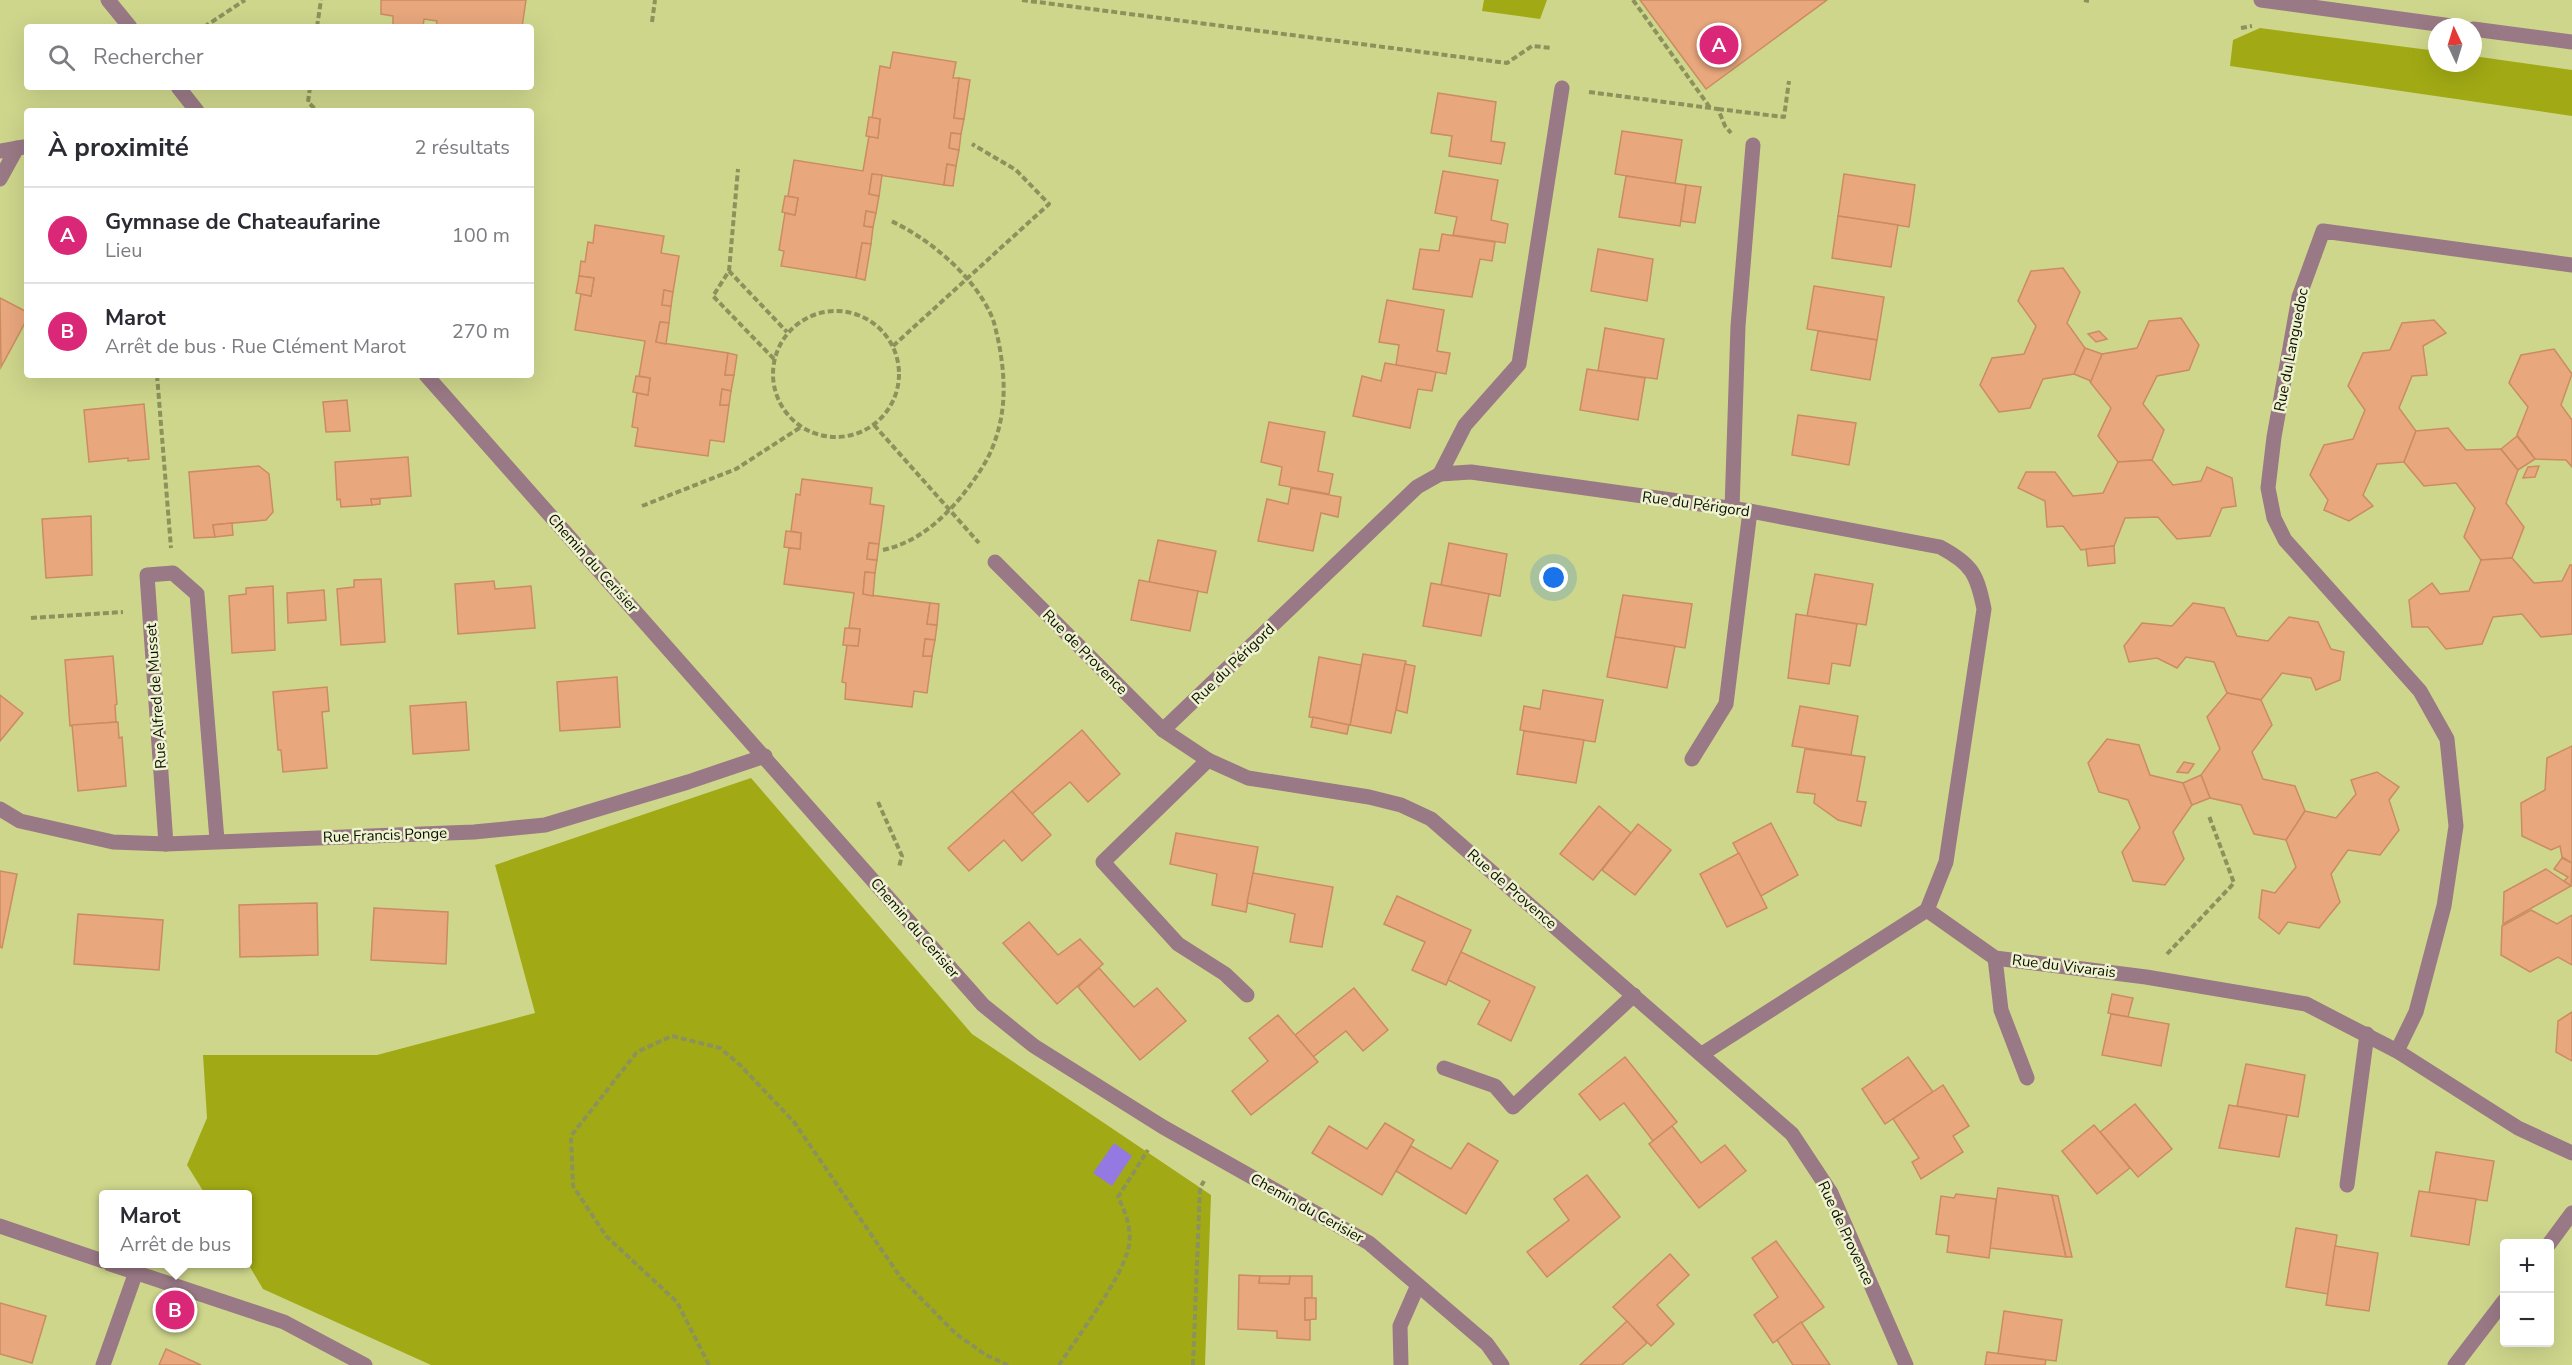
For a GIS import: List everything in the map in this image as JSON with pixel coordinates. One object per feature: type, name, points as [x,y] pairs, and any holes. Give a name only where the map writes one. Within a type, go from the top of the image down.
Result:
[{"type":"street","points":[[108,0],[128,24]]},
{"type":"street","points":[[2261,0],[2428,23]]},
{"type":"street","points":[[2482,30],[2572,42]]},
{"type":"street","points":[[1440,474],[1465,425],[1519,364],[1562,88]]},
{"type":"street","points":[[180,90],[195,108]]},
{"type":"street","points":[[1732,509],[1738,326],[1753,145]]},
{"type":"street","points":[[0,151],[22,147]]},
{"type":"street","points":[[0,179],[22,147]]},
{"type":"street","name":"Rue du Languedoc","points":[[2397,1051],[2416,1012],[2444,906],[2456,826],[2447,739],[2420,691],[2285,540],[2274,518],[2268,488],[2274,437],[2299,297],[2323,231],[2572,265]]},
{"type":"street","name":"Chemin du Cerisier","points":[[429,378],[983,1005],[1034,1046],[1163,1127],[1369,1243],[1487,1344],[1502,1365]]},
{"type":"street","name":"Rue du Périgord","points":[[1164,730],[1417,487],[1440,474],[1471,472],[1732,509],[1940,547],[1962,559],[1979,585],[1984,609],[1946,862],[1927,910]]},
{"type":"street","points":[[1692,759],[1726,704],[1750,512]]},
{"type":"street","name":"Rue de Provence","points":[[995,562],[1164,730],[1208,760],[1248,778],[1369,797],[1401,805],[1431,819],[1634,994],[1792,1134],[1831,1193],[1906,1365]]},
{"type":"street","points":[[173,573],[198,594],[217,840]]},
{"type":"street","name":"Rue Alfred de Musset","points":[[166,843],[147,575],[173,573]]},
{"type":"street","name":"Rue Francis Ponge","points":[[0,809],[20,821],[113,842],[166,843],[474,832],[545,825],[765,756]]},
{"type":"street","points":[[1208,760],[1103,862],[1178,944],[1225,974],[1247,995]]},
{"type":"street","points":[[1702,1054],[1927,910]]},
{"type":"street","name":"Rue du Vivarais","points":[[1927,910],[1995,958],[2146,976],[2306,1004],[2397,1051],[2518,1128],[2572,1153]]},
{"type":"street","points":[[1995,958],[2001,1010],[2026,1078]]},
{"type":"street","points":[[1444,1068],[1495,1086],[1513,1107],[1634,994]]},
{"type":"street","points":[[2347,1185],[2367,1034]]},
{"type":"street","points":[[2553,1239],[2572,1213]]},
{"type":"street","points":[[0,1226],[99,1260]]},
{"type":"street","points":[[124,1268],[284,1322],[365,1365]]},
{"type":"street","points":[[103,1365],[136,1272]]},
{"type":"street","points":[[1401,1365],[1400,1326],[1418,1285]]},
{"type":"street","points":[[2455,1365],[2500,1307]]},
{"type":"path","points":[[209,24],[245,0]]},
{"type":"path","points":[[317,24],[321,0]]},
{"type":"path","points":[[652,22],[655,0]]},
{"type":"path","points":[[1022,0],[1507,63],[1532,46],[1552,48]]},
{"type":"path","points":[[1633,0],[1711,108]]},
{"type":"path","points":[[1562,88],[1784,117],[1789,81]]},
{"type":"path","points":[[310,90],[308,102],[314,108]]},
{"type":"path","points":[[1718,109],[1725,126],[1735,138],[1753,145]]},
{"type":"path","points":[[893,346],[1049,204],[1016,170],[972,144]]},
{"type":"path","points":[[738,169],[729,271],[713,296],[774,359]]},
{"type":"path","points":[[883,550],[909,541],[935,524],[950,510],[991,451],[1005,401],[1003,365],[993,317],[968,279],[936,247],[891,221]]},
{"type":"path","points":[[729,271],[787,332]]},
{"type":"path","points":[[844,311],[864,316],[881,329],[893,346],[899,367],[897,388],[888,409],[874,425],[856,433],[838,437],[819,435],[801,427],[787,414],[777,398],[772,379],[774,359],[787,332],[803,319],[823,312],[844,311]]},
{"type":"path","points":[[157,378],[173,573]]},
{"type":"path","points":[[874,425],[995,562]]},
{"type":"path","points":[[642,506],[736,469],[801,427]]},
{"type":"path","points":[[31,618],[150,610]]},
{"type":"path","points":[[878,802],[902,856],[888,898]]},
{"type":"path","points":[[2146,976],[2234,883],[2209,816]]},
{"type":"path","points":[[709,1365],[677,1302],[606,1236],[573,1186],[571,1136],[637,1052],[672,1036],[720,1048],[740,1065],[794,1122],[901,1278],[956,1334],[986,1354],[1008,1365]]},
{"type":"path","points":[[1059,1365],[1114,1280],[1128,1249],[1130,1230],[1127,1214],[1118,1197],[1163,1127]]},
{"type":"path","points":[[1193,1365],[1200,1188],[1215,1157]]},
{"type":"shaded area","points":[[1484,0],[1547,0],[1540,19],[1482,11]]},
{"type":"shaded area","points":[[2260,28],[2428,50],[2428,72],[2482,72],[2482,57],[2572,70],[2572,116],[2230,66],[2233,40]]},
{"type":"shaded area","points":[[751,778],[972,1034],[1211,1195],[1205,1365],[431,1365],[263,1289],[251,1268],[252,1190],[203,1190],[187,1165],[207,1118],[203,1055],[377,1055],[535,1013],[495,865]]},
{"type":"shaded area","points":[[1114,1143],[1132,1156],[1112,1186],[1093,1173]]},
{"type":"building","points":[[381,0],[526,0],[522,24],[436,24],[437,21],[424,19],[423,24],[393,24],[393,16],[381,14]]},
{"type":"building","points":[[1640,0],[1827,0],[1706,89]]},
{"type":"building","points":[[893,52],[956,62],[953,78],[959,78],[954,118],[964,119],[961,134],[951,133],[949,148],[959,150],[956,166],[947,164],[944,185],[872,174],[869,194],[879,196],[876,213],[866,211],[864,226],[873,227],[871,244],[862,243],[856,278],[781,266],[784,251],[779,250],[785,213],[795,215],[798,198],[788,196],[794,160],[863,171],[869,136],[878,138],[880,119],[872,118],[880,66],[890,68]]},
{"type":"building","points":[[959,78],[970,80],[964,119],[954,118]]},
{"type":"building","points":[[1438,93],[1496,102],[1491,141],[1505,143],[1501,164],[1449,156],[1452,136],[1431,133]]},
{"type":"building","points":[[869,117],[880,119],[878,138],[866,136]]},
{"type":"building","points":[[1622,131],[1682,140],[1675,184],[1615,174]]},
{"type":"building","points":[[951,133],[961,134],[959,150],[949,148]]},
{"type":"building","points":[[947,164],[956,166],[953,186],[944,185]]},
{"type":"building","points":[[1443,171],[1498,180],[1491,220],[1508,224],[1505,243],[1453,235],[1457,217],[1435,213]]},
{"type":"building","points":[[872,174],[882,175],[879,196],[869,194]]},
{"type":"building","points":[[1844,174],[1915,185],[1909,227],[1838,216]]},
{"type":"building","points":[[1626,176],[1686,185],[1680,226],[1619,217]]},
{"type":"building","points":[[1686,185],[1701,187],[1695,223],[1681,221]]},
{"type":"building","points":[[785,196],[798,198],[795,215],[782,212]]},
{"type":"building","points":[[866,211],[876,213],[873,227],[864,226]]},
{"type":"building","points":[[1838,216],[1898,225],[1891,267],[1832,258]]},
{"type":"building","points":[[595,225],[664,236],[661,253],[679,256],[673,292],[664,290],[662,305],[671,306],[669,323],[660,322],[656,342],[728,353],[725,375],[734,375],[731,391],[722,389],[720,405],[729,405],[724,442],[710,440],[708,456],[635,446],[638,428],[632,427],[637,393],[648,395],[650,378],[639,376],[645,341],[575,330],[581,294],[591,296],[594,278],[579,276],[581,261],[585,262],[588,242],[593,243]]},
{"type":"building","points":[[1442,234],[1495,242],[1492,261],[1480,259],[1472,297],[1413,289],[1420,249],[1439,251]]},
{"type":"building","points":[[862,243],[871,244],[865,280],[856,278]]},
{"type":"building","points":[[1598,249],[1653,259],[1647,301],[1591,291]]},
{"type":"building","points":[[2063,268],[2080,292],[2067,323],[2085,348],[2074,374],[2043,379],[2030,408],[1999,412],[1980,385],[1992,358],[2024,354],[2036,326],[2018,301],[2031,271]]},
{"type":"building","points":[[579,276],[594,278],[591,296],[576,293]]},
{"type":"building","points":[[1814,286],[1884,297],[1877,340],[1807,329]]},
{"type":"building","points":[[664,290],[673,292],[671,306],[662,305]]},
{"type":"building","points":[[0,298],[24,310],[24,325],[1,367]]},
{"type":"building","points":[[1387,300],[1444,310],[1437,351],[1450,353],[1446,374],[1396,365],[1399,345],[1379,342]]},
{"type":"building","points":[[2181,318],[2199,345],[2189,370],[2157,376],[2143,404],[2164,430],[2152,460],[2118,462],[2098,436],[2111,408],[2090,382],[2102,354],[2137,348],[2149,321]]},
{"type":"building","points":[[2434,320],[2446,333],[2423,346],[2427,375],[2412,376],[2399,408],[2416,431],[2404,462],[2377,464],[2363,495],[2373,506],[2349,521],[2324,510],[2328,500],[2310,475],[2324,445],[2353,439],[2365,410],[2348,386],[2363,353],[2390,350],[2402,323]]},
{"type":"building","points":[[660,322],[669,323],[666,344],[656,342]]},
{"type":"building","points":[[1605,328],[1664,339],[1657,379],[1598,371]]},
{"type":"building","points":[[1818,331],[1877,340],[1870,380],[1811,370]]},
{"type":"building","points":[[2099,331],[2107,339],[2096,342],[2088,334]]},
{"type":"building","points":[[2085,348],[2102,354],[2091,381],[2074,374]]},
{"type":"building","points":[[2554,349],[2572,374],[2561,405],[2572,420],[2572,467],[2566,460],[2535,459],[2517,435],[2528,407],[2509,383],[2521,355]]},
{"type":"building","points":[[728,353],[737,355],[734,375],[725,375]]},
{"type":"building","points":[[1385,363],[1436,372],[1432,391],[1418,389],[1410,428],[1353,416],[1362,376],[1381,381]]},
{"type":"building","points":[[1587,369],[1645,378],[1638,420],[1580,410]]},
{"type":"building","points":[[636,376],[650,378],[648,395],[633,392]]},
{"type":"building","points":[[722,389],[731,391],[729,405],[720,405]]},
{"type":"building","points":[[347,400],[350,431],[326,432],[323,402]]},
{"type":"building","points":[[144,404],[149,459],[128,461],[128,458],[89,462],[84,410]]},
{"type":"building","points":[[1798,415],[1856,423],[1849,465],[1792,455]]},
{"type":"building","points":[[1269,422],[1325,432],[1318,471],[1333,474],[1329,494],[1279,485],[1282,467],[1261,462]]},
{"type":"building","points":[[2448,428],[2466,450],[2501,449],[2518,470],[2506,503],[2524,527],[2512,558],[2481,560],[2464,537],[2475,508],[2456,483],[2424,486],[2404,462],[2416,431]]},
{"type":"building","points":[[2517,436],[2535,459],[2518,470],[2501,449]]},
{"type":"building","points":[[408,457],[411,496],[371,499],[372,505],[341,507],[340,499],[337,500],[335,462]]},
{"type":"building","points":[[2152,460],[2173,485],[2201,481],[2207,467],[2232,478],[2236,506],[2222,508],[2210,536],[2177,539],[2158,517],[2125,518],[2114,546],[2081,550],[2063,526],[2047,527],[2045,501],[2018,488],[2026,472],[2055,472],[2073,496],[2103,493],[2118,462]]},
{"type":"building","points":[[259,466],[269,474],[273,512],[266,520],[213,525],[215,537],[194,538],[189,472]]},
{"type":"building","points":[[2539,466],[2535,477],[2523,478],[2528,467]]},
{"type":"building","points":[[802,479],[872,488],[870,504],[884,506],[879,544],[869,543],[867,559],[877,560],[875,573],[865,572],[863,594],[930,603],[927,624],[937,625],[935,640],[925,639],[923,656],[932,656],[927,693],[914,691],[912,707],[845,699],[846,683],[842,682],[847,645],[858,646],[860,629],[849,628],[854,593],[784,584],[789,548],[800,549],[801,533],[791,531],[796,494],[800,495]]},
{"type":"building","points":[[1291,488],[1341,497],[1338,517],[1321,513],[1313,551],[1258,541],[1267,499],[1288,504]]},
{"type":"building","points":[[371,499],[380,499],[380,504],[372,505]]},
{"type":"building","points":[[91,516],[92,575],[46,578],[42,519]]},
{"type":"building","points":[[232,523],[233,535],[215,537],[213,525]]},
{"type":"building","points":[[786,531],[801,533],[800,549],[784,547]]},
{"type":"building","points":[[1158,540],[1216,551],[1207,593],[1149,582]]},
{"type":"building","points":[[869,543],[879,544],[877,560],[867,559]]},
{"type":"building","points":[[1449,543],[1507,554],[1500,596],[1441,585]]},
{"type":"building","points":[[2114,546],[2115,563],[2088,566],[2086,549]]},
{"type":"building","points":[[2512,558],[2534,583],[2562,581],[2572,565],[2572,634],[2541,637],[2522,614],[2493,617],[2482,644],[2446,649],[2428,627],[2412,627],[2409,600],[2432,583],[2440,594],[2469,591],[2481,560]]},
{"type":"building","points":[[865,572],[875,573],[873,596],[863,594]]},
{"type":"building","points":[[1815,574],[1873,584],[1866,625],[1807,616]]},
{"type":"building","points":[[381,579],[385,642],[341,645],[337,589],[354,587],[354,580]]},
{"type":"building","points":[[1139,580],[1198,591],[1190,631],[1131,620]]},
{"type":"building","points":[[494,581],[495,589],[531,586],[535,628],[458,634],[455,584]]},
{"type":"building","points":[[1431,583],[1489,594],[1481,636],[1423,626]]},
{"type":"building","points":[[273,586],[275,650],[232,653],[229,596],[246,594],[246,588]]},
{"type":"building","points":[[324,590],[326,620],[288,623],[287,593]]},
{"type":"building","points":[[1623,595],[1692,604],[1685,648],[1615,637]]},
{"type":"building","points":[[930,603],[939,604],[937,625],[927,624]]},
{"type":"building","points":[[2193,603],[2224,608],[2237,636],[2268,641],[2289,617],[2318,622],[2331,649],[2344,652],[2340,680],[2316,690],[2311,678],[2282,673],[2261,700],[2227,693],[2214,662],[2186,657],[2177,668],[2157,658],[2129,662],[2124,646],[2142,623],[2172,626]]},
{"type":"building","points":[[1796,614],[1857,624],[1850,666],[1832,663],[1829,684],[1788,678]]},
{"type":"building","points":[[845,628],[860,629],[858,646],[843,645]]},
{"type":"building","points":[[1615,637],[1675,646],[1667,688],[1607,677]]},
{"type":"building","points":[[925,639],[935,640],[932,656],[923,656]]},
{"type":"building","points":[[1363,654],[1406,661],[1391,733],[1350,725]]},
{"type":"building","points":[[113,656],[117,704],[115,705],[116,722],[70,726],[65,660]]},
{"type":"building","points":[[1319,657],[1361,665],[1350,725],[1309,717]]},
{"type":"building","points":[[1405,664],[1415,666],[1407,713],[1396,710]]},
{"type":"building","points":[[617,677],[620,727],[560,731],[557,682]]},
{"type":"building","points":[[327,687],[329,711],[322,712],[327,768],[283,772],[281,750],[278,750],[273,692]]},
{"type":"building","points":[[1543,690],[1603,700],[1595,742],[1520,730],[1524,706],[1540,709]]},
{"type":"building","points":[[2227,693],[2261,700],[2272,725],[2252,752],[2263,779],[2295,786],[2305,811],[2286,840],[2254,834],[2241,805],[2210,798],[2201,775],[2220,749],[2207,717]]},
{"type":"building","points":[[0,695],[23,713],[0,741]]},
{"type":"building","points":[[466,702],[469,750],[413,754],[410,706]]},
{"type":"building","points":[[1800,706],[1858,716],[1851,755],[1792,746]]},
{"type":"building","points":[[1313,717],[1349,725],[1347,734],[1311,727]]},
{"type":"building","points":[[118,722],[119,738],[122,737],[126,786],[78,791],[72,725]]},
{"type":"building","points":[[1082,730],[1120,774],[1088,802],[1070,782],[1032,814],[1012,791]]},
{"type":"building","points":[[1524,731],[1584,740],[1576,783],[1517,774]]},
{"type":"building","points":[[2107,739],[2139,745],[2150,775],[2183,783],[2192,805],[2173,832],[2184,859],[2165,885],[2133,881],[2122,852],[2140,828],[2128,800],[2099,792],[2088,763]]},
{"type":"building","points":[[2572,746],[2572,863],[2562,857],[2560,846],[2551,850],[2522,836],[2521,803],[2545,790],[2547,758]]},
{"type":"building","points":[[1805,749],[1865,757],[1857,801],[1866,802],[1861,826],[1838,820],[1814,803],[1815,794],[1797,792]]},
{"type":"building","points":[[2184,762],[2194,764],[2188,773],[2177,772]]},
{"type":"building","points":[[2377,772],[2399,787],[2389,800],[2399,830],[2380,855],[2348,850],[2331,874],[2340,902],[2319,928],[2288,922],[2279,934],[2259,918],[2262,890],[2275,893],[2296,867],[2286,840],[2305,811],[2336,818],[2356,794],[2351,780]]},
{"type":"building","points":[[2201,775],[2210,798],[2192,805],[2183,783]]},
{"type":"building","points":[[1012,791],[1051,835],[1022,861],[1004,840],[969,871],[948,848]]},
{"type":"building","points":[[1599,806],[1631,833],[1593,880],[1560,854]]},
{"type":"building","points":[[1771,823],[1798,875],[1761,896],[1733,843]]},
{"type":"building","points":[[1638,824],[1671,850],[1635,895],[1602,870]]},
{"type":"building","points":[[1176,833],[1258,847],[1246,912],[1212,905],[1217,874],[1170,864]]},
{"type":"building","points":[[1739,853],[1767,908],[1727,927],[1700,874]]},
{"type":"building","points":[[2562,858],[2572,863],[2571,886],[2564,881],[2568,877],[2554,869]]},
{"type":"building","points":[[2546,869],[2571,886],[2503,924],[2504,892]]},
{"type":"building","points":[[0,871],[17,874],[2,948],[0,947]]},
{"type":"building","points":[[1253,873],[1333,887],[1322,947],[1290,942],[1295,914],[1247,903]]},
{"type":"building","points":[[1397,896],[1471,930],[1446,985],[1412,970],[1425,942],[1384,924]]},
{"type":"building","points":[[317,903],[318,955],[240,957],[239,905]]},
{"type":"building","points":[[374,908],[448,912],[446,964],[371,960]]},
{"type":"building","points":[[2531,910],[2557,924],[2572,915],[2572,965],[2558,957],[2530,972],[2501,955],[2502,926]]},
{"type":"building","points":[[78,914],[163,920],[159,970],[74,964]]},
{"type":"building","points":[[1029,922],[1058,955],[1080,939],[1103,964],[1057,1004],[1003,943]]},
{"type":"building","points":[[1461,952],[1535,987],[1511,1041],[1478,1024],[1490,1001],[1448,980]]},
{"type":"building","points":[[1099,968],[1134,1007],[1157,988],[1186,1021],[1140,1060],[1078,987]]},
{"type":"building","points":[[1354,988],[1388,1030],[1363,1051],[1346,1031],[1313,1057],[1295,1035]]},
{"type":"building","points":[[2112,994],[2133,998],[2128,1017],[2108,1013]]},
{"type":"building","points":[[2572,1012],[2572,1061],[2556,1052],[2558,1021]]},
{"type":"building","points":[[2111,1014],[2169,1024],[2161,1066],[2102,1055]]},
{"type":"building","points":[[1278,1015],[1318,1062],[1251,1115],[1232,1091],[1268,1061],[1249,1038]]},
{"type":"building","points":[[1625,1057],[1677,1122],[1653,1141],[1624,1103],[1600,1120],[1579,1094]]},
{"type":"building","points":[[1908,1057],[1933,1092],[1885,1124],[1862,1089]]},
{"type":"building","points":[[2246,1064],[2305,1075],[2298,1117],[2237,1106]]},
{"type":"building","points":[[1943,1085],[1969,1126],[1953,1136],[1963,1152],[1921,1179],[1912,1162],[1919,1158],[1893,1119]]},
{"type":"building","points":[[2135,1104],[2172,1149],[2138,1177],[2100,1132]]},
{"type":"building","points":[[2229,1105],[2287,1115],[2279,1157],[2219,1148]]},
{"type":"building","points":[[1385,1123],[1414,1140],[1382,1195],[1312,1153],[1329,1126],[1367,1149]]},
{"type":"building","points":[[2094,1125],[2130,1168],[2097,1194],[2062,1151]]},
{"type":"building","points":[[1672,1126],[1701,1163],[1725,1145],[1746,1171],[1699,1208],[1649,1144]]},
{"type":"building","points":[[1468,1143],[1498,1161],[1466,1214],[1396,1171],[1411,1146],[1451,1169]]},
{"type":"building","points":[[2436,1152],[2494,1161],[2487,1201],[2429,1193]]},
{"type":"building","points":[[1587,1175],[1620,1217],[1547,1277],[1527,1252],[1569,1220],[1554,1199]]},
{"type":"building","points":[[1998,1188],[2052,1195],[2066,1257],[1990,1248]]},
{"type":"building","points":[[2419,1191],[2476,1199],[2469,1245],[2411,1236]]},
{"type":"building","points":[[1956,1194],[1996,1199],[1989,1258],[1947,1252],[1949,1236],[1936,1234],[1941,1196],[1954,1198]]},
{"type":"building","points":[[2052,1195],[2058,1196],[2072,1257],[2066,1257]]},
{"type":"building","points":[[2296,1228],[2337,1235],[2328,1294],[2286,1287]]},
{"type":"building","points":[[1776,1241],[1824,1307],[1773,1343],[1754,1315],[1778,1297],[1752,1258]]},
{"type":"building","points":[[2335,1246],[2378,1253],[2369,1311],[2326,1305]]},
{"type":"building","points":[[1670,1254],[1689,1275],[1657,1305],[1674,1324],[1651,1346],[1613,1307]]},
{"type":"building","points":[[1239,1275],[1260,1276],[1259,1283],[1289,1284],[1290,1276],[1312,1276],[1312,1298],[1305,1298],[1305,1320],[1310,1320],[1310,1340],[1277,1338],[1277,1331],[1238,1329]]},
{"type":"building","points":[[1260,1276],[1290,1276],[1289,1284],[1259,1283]]},
{"type":"building","points":[[1305,1298],[1316,1298],[1316,1319],[1305,1320]]},
{"type":"building","points":[[0,1303],[46,1316],[32,1363],[0,1354]]},
{"type":"building","points":[[2004,1311],[2062,1320],[2056,1361],[1998,1354]]},
{"type":"building","points":[[1627,1321],[1647,1343],[1622,1365],[1580,1365]]},
{"type":"building","points":[[1801,1322],[1830,1365],[1793,1365],[1777,1340]]},
{"type":"building","points":[[166,1349],[201,1365],[159,1365]]},
{"type":"building","points":[[1987,1352],[2046,1360],[2045,1365],[1985,1365]]},
{"type":"place","name":"Gymnase de Chateaufarine","points":[[1719,45]]},
{"type":"place","name":"Marot","points":[[175,1310]]}]
